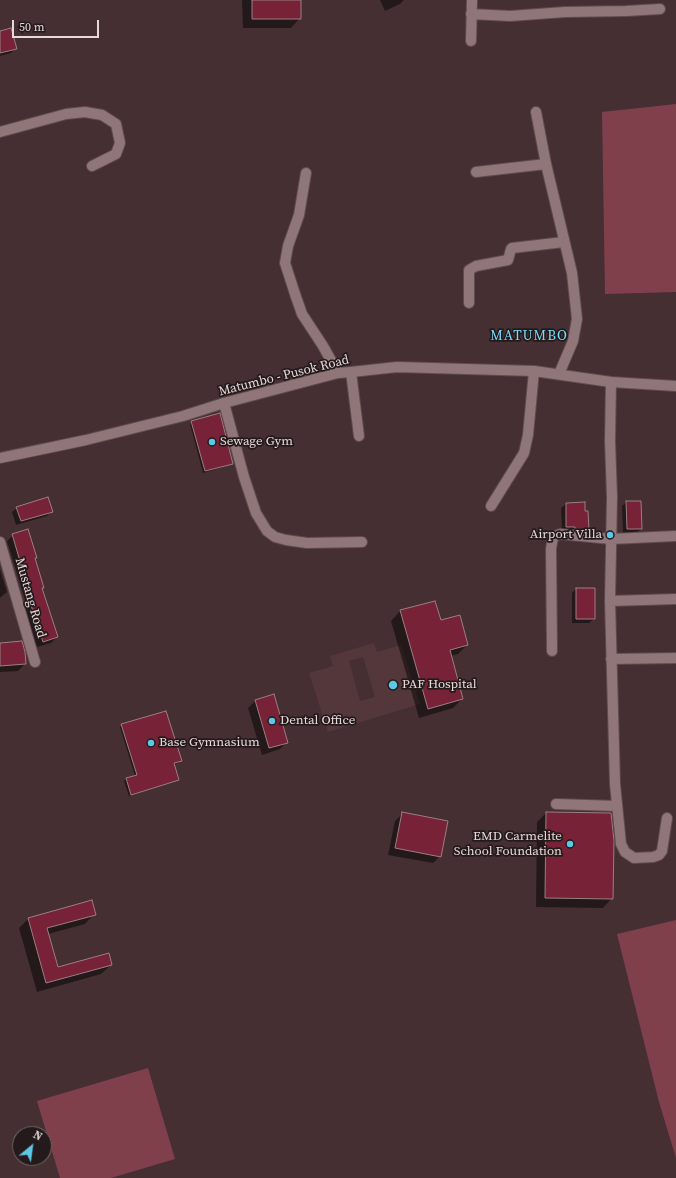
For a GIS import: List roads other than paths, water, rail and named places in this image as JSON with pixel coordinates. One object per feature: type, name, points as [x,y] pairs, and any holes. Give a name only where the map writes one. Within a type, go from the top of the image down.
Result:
[{"type":"street","points":[[471,41],[472,0]]},
{"type":"street","points":[[471,14],[510,16],[565,12],[660,9]]},
{"type":"street","points":[[0,132],[66,114],[84,112],[102,115],[116,124],[120,143],[116,154],[92,166]]},
{"type":"street","points":[[536,112],[546,164],[572,273],[577,319],[573,340],[560,374]]},
{"type":"street","points":[[476,172],[546,164]]},
{"type":"street","points":[[306,173],[299,216],[288,246],[285,263],[302,314],[324,346],[338,373]]},
{"type":"street","points":[[469,303],[469,270],[476,266],[508,260],[512,248],[564,242]]},
{"type":"street","name":"Matumbo - Pusok Road","points":[[0,458],[86,440],[183,416],[224,403],[338,373],[397,367],[534,371],[611,382],[676,386]]},
{"type":"street","points":[[491,506],[524,453],[528,435],[534,371]]},
{"type":"street","points":[[351,372],[359,436]]},
{"type":"street","points":[[611,382],[611,659],[615,784],[622,844],[625,852],[634,858],[653,857],[659,855],[662,851],[667,818]]},
{"type":"street","points":[[224,403],[256,514],[267,530],[275,537],[286,540],[307,542],[362,542]]},
{"type":"street","points":[[552,651],[550,549],[553,537],[560,534],[612,539],[676,536]]},
{"type":"street","name":"Mustang Road","points":[[0,542],[35,662]]},
{"type":"street","points":[[610,601],[676,599]]},
{"type":"street","points":[[611,659],[676,658]]},
{"type":"street","points":[[556,804],[617,806]]},
{"type":"place","name":"Sewage Gym","points":[[212,442]]},
{"type":"place","name":"Airport Villa","points":[[610,535]]},
{"type":"place","name":"PAF Hospital","points":[[393,685]]},
{"type":"place","name":"Dental Office","points":[[272,721]]},
{"type":"place","name":"Base Gymnasium","points":[[151,743]]},
{"type":"place","name":"EMD Carmelite School Foundation","points":[[570,844]]},
{"type":"district","name":"MATUMBO","points":[[529,336]]}]
